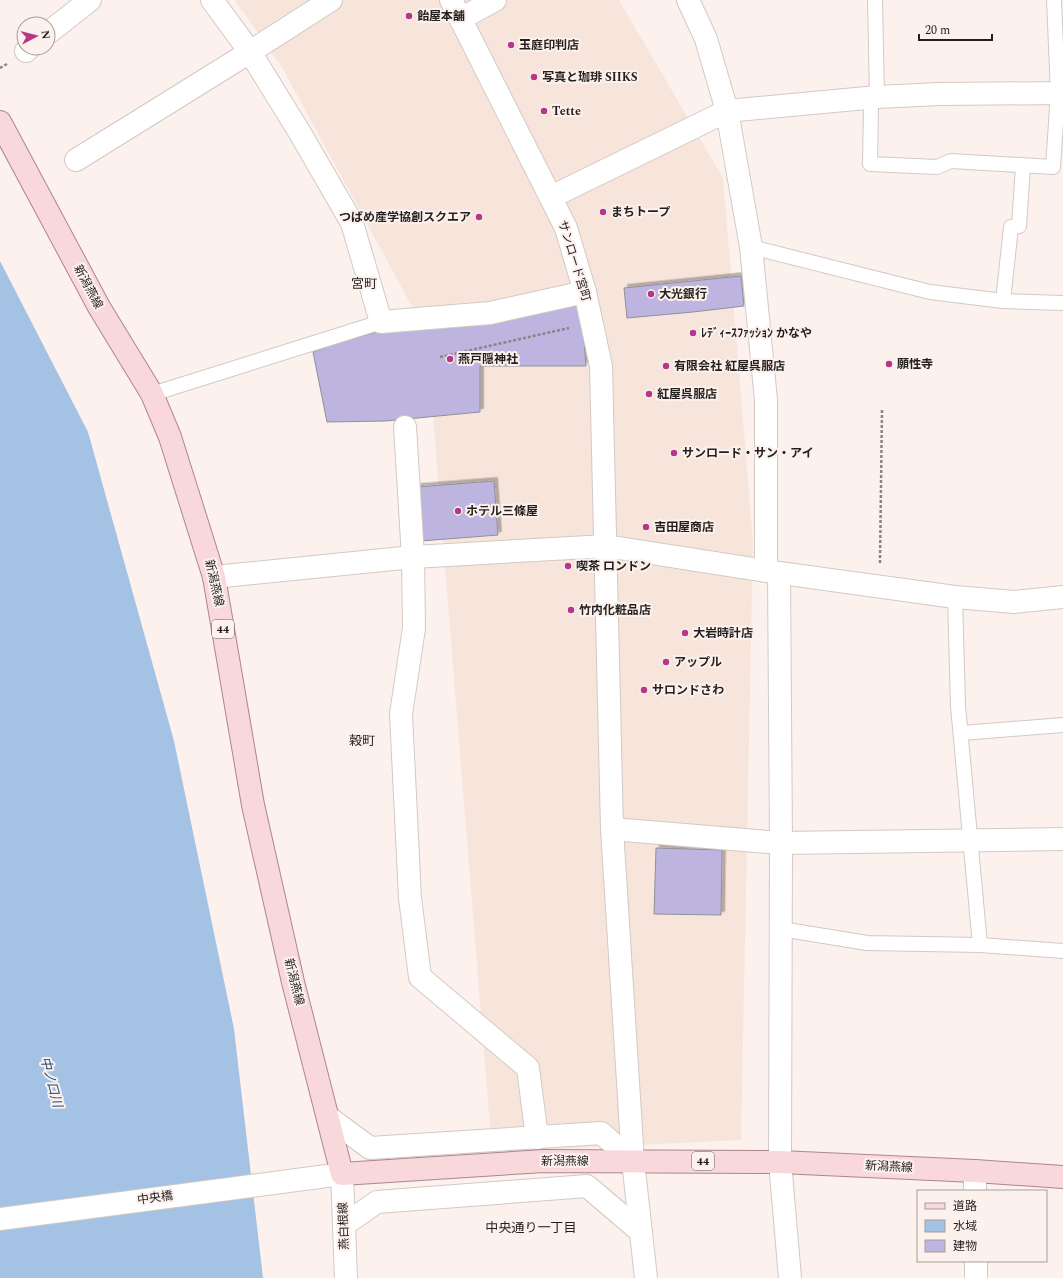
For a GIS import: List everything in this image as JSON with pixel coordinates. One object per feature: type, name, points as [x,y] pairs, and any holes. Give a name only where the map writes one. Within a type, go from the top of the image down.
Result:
[{"type":"main road","name":"新潟燕線","points":[[0,122],[98,307],[152,394],[170,437],[214,577],[253,805],[293,982],[342,1174],[544,1161],[633,1161],[780,1162],[975,1181],[1063,1177]]},
{"type":"street","points":[[56,27],[90,0]]},
{"type":"street","points":[[212,0],[250,52],[300,132],[352,223],[381,322],[490,313],[585,292]]},
{"type":"street","points":[[76,160],[331,0]]},
{"type":"street","name":"サンロード宮町","points":[[451,0],[566,228],[585,292],[601,366],[612,829],[633,1161],[646,1278]]},
{"type":"street","points":[[460,19],[495,0]]},
{"type":"street","points":[[688,0],[706,39],[727,111],[751,246],[766,400],[781,843],[780,1162],[790,1278]]},
{"type":"street","points":[[550,197],[727,111],[877,97],[940,94],[1061,93]]},
{"type":"street","points":[[405,427],[413,557],[414,628],[401,714],[410,898],[420,977],[528,1068],[537,1138]]},
{"type":"street","points":[[214,577],[413,557],[606,546],[772,572],[955,597],[1014,602],[1063,597]]},
{"type":"street","points":[[612,829],[781,843],[1063,839]]},
{"type":"street","points":[[328,1117],[370,1148],[602,1133],[633,1161]]},
{"type":"street","name":"中央橋","points":[[0,1219],[310,1177],[342,1174]]},
{"type":"street","name":"燕白根線","points":[[342,1174],[346,1278]]},
{"type":"street","points":[[344,1225],[377,1202],[587,1186],[641,1232]]},
{"type":"street","points":[[976,1262],[976,1278]]},
{"type":"lane","points":[[875,0],[877,97],[871,106],[870,164],[937,167],[951,161],[1053,167],[1061,93],[1054,0]]},
{"type":"lane","points":[[1003,301],[1011,227],[1019,226],[1023,166]]},
{"type":"lane","points":[[751,246],[930,292],[1003,301],[1063,303]]},
{"type":"lane","points":[[152,394],[381,322]]},
{"type":"lane","points":[[955,597],[958,706],[962,733],[980,945]]},
{"type":"lane","points":[[962,733],[1063,725]]},
{"type":"lane","points":[[781,929],[867,943],[980,945],[1063,951]]},
{"type":"path","points":[[440,357],[591,323]]},
{"type":"path","points":[[879,586],[882,410]]},
{"type":"shaded area","points":[[235,0],[619,0],[723,178],[753,541],[741,1140],[492,1152],[433,417],[480,412],[480,366],[580,305],[491,321],[423,327],[283,69]]},
{"type":"water","name":"中ノ口川","points":[[0,261],[88,432],[174,741],[234,1029],[263,1278],[0,1278]]},
{"type":"building","points":[[741,276],[744,306],[627,318],[624,288]]},
{"type":"building","name":"燕戸隠神社","points":[[581,305],[586,366],[480,366],[480,412],[386,421],[327,422],[313,352],[334,344],[384,330],[491,321]]},
{"type":"building","name":"ホテル三條屋","points":[[494,481],[498,535],[421,541],[417,487]]},
{"type":"building","points":[[656,848],[722,850],[721,915],[654,914]]},
{"type":"place","name":"飴屋本舗","points":[[409,16]]},
{"type":"place","name":"玉庭印判店","points":[[511,45]]},
{"type":"place","name":"写真と珈琲 SIIKS","points":[[534,77]]},
{"type":"place","name":"Tette","points":[[544,111]]},
{"type":"place","name":"まちトープ","points":[[603,212]]},
{"type":"place","name":"つばめ産学協創スクエア","points":[[479,217]]},
{"type":"place","name":"大光銀行","points":[[651,294]]},
{"type":"place","name":"ﾚﾃﾞｨｰｽﾌｧｯｼｮﾝ かなや","points":[[693,333]]},
{"type":"place","name":"燕戸隠神社","points":[[450,359]]},
{"type":"place","name":"願性寺","points":[[889,364]]},
{"type":"place","name":"有限会社 紅屋呉服店","points":[[666,366]]},
{"type":"place","name":"紅屋呉服店","points":[[649,394]]},
{"type":"place","name":"サンロード・サン・アイ","points":[[674,453]]},
{"type":"place","name":"ホテル三條屋","points":[[458,511]]},
{"type":"place","name":"吉田屋商店","points":[[646,527]]},
{"type":"place","name":"喫茶 ロンドン","points":[[568,566]]},
{"type":"place","name":"竹内化粧品店","points":[[571,610]]},
{"type":"place","name":"大岩時計店","points":[[685,633]]},
{"type":"place","name":"アップル","points":[[666,662]]},
{"type":"place","name":"サロンドさわ","points":[[644,690]]},
{"type":"district","name":"宮町","points":[[364,284]]},
{"type":"district","name":"穀町","points":[[362,741]]},
{"type":"district","name":"中央通り一丁目","points":[[531,1228]]}]
